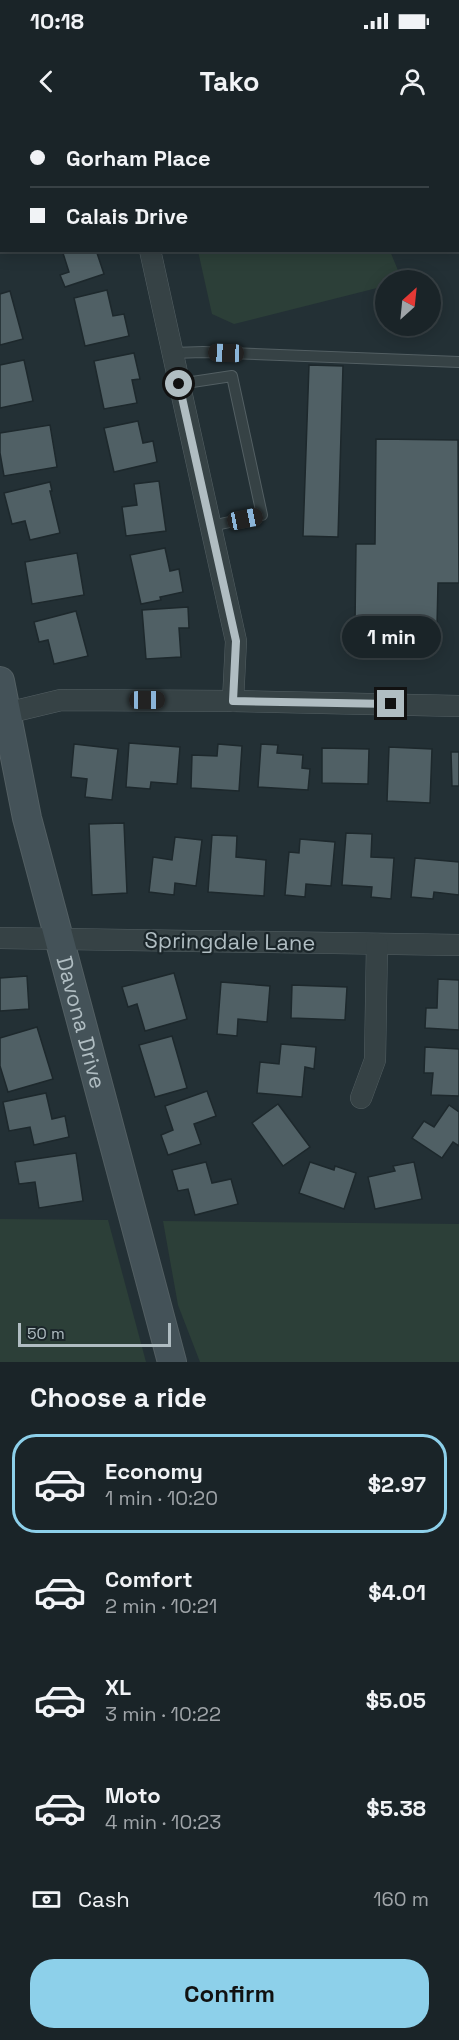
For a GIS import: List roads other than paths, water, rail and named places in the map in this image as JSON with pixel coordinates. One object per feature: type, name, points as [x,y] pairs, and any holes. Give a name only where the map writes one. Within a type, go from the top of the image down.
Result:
[{"type":"street","points":[[150,252],[236,641],[233,701]]},
{"type":"street","name":"Davona Drive","points":[[0,681],[27,818],[172,1362]]},
{"type":"street","points":[[7,713],[61,700],[459,706]]},
{"type":"street","name":"Springdale Lane","points":[[0,938],[459,945]]},
{"type":"street","points":[[361,1098],[375,1060],[377,944]]},
{"type":"lane","points":[[173,353],[203,352],[459,362]]},
{"type":"lane","points":[[179,384],[232,376],[262,515],[210,526]]}]
